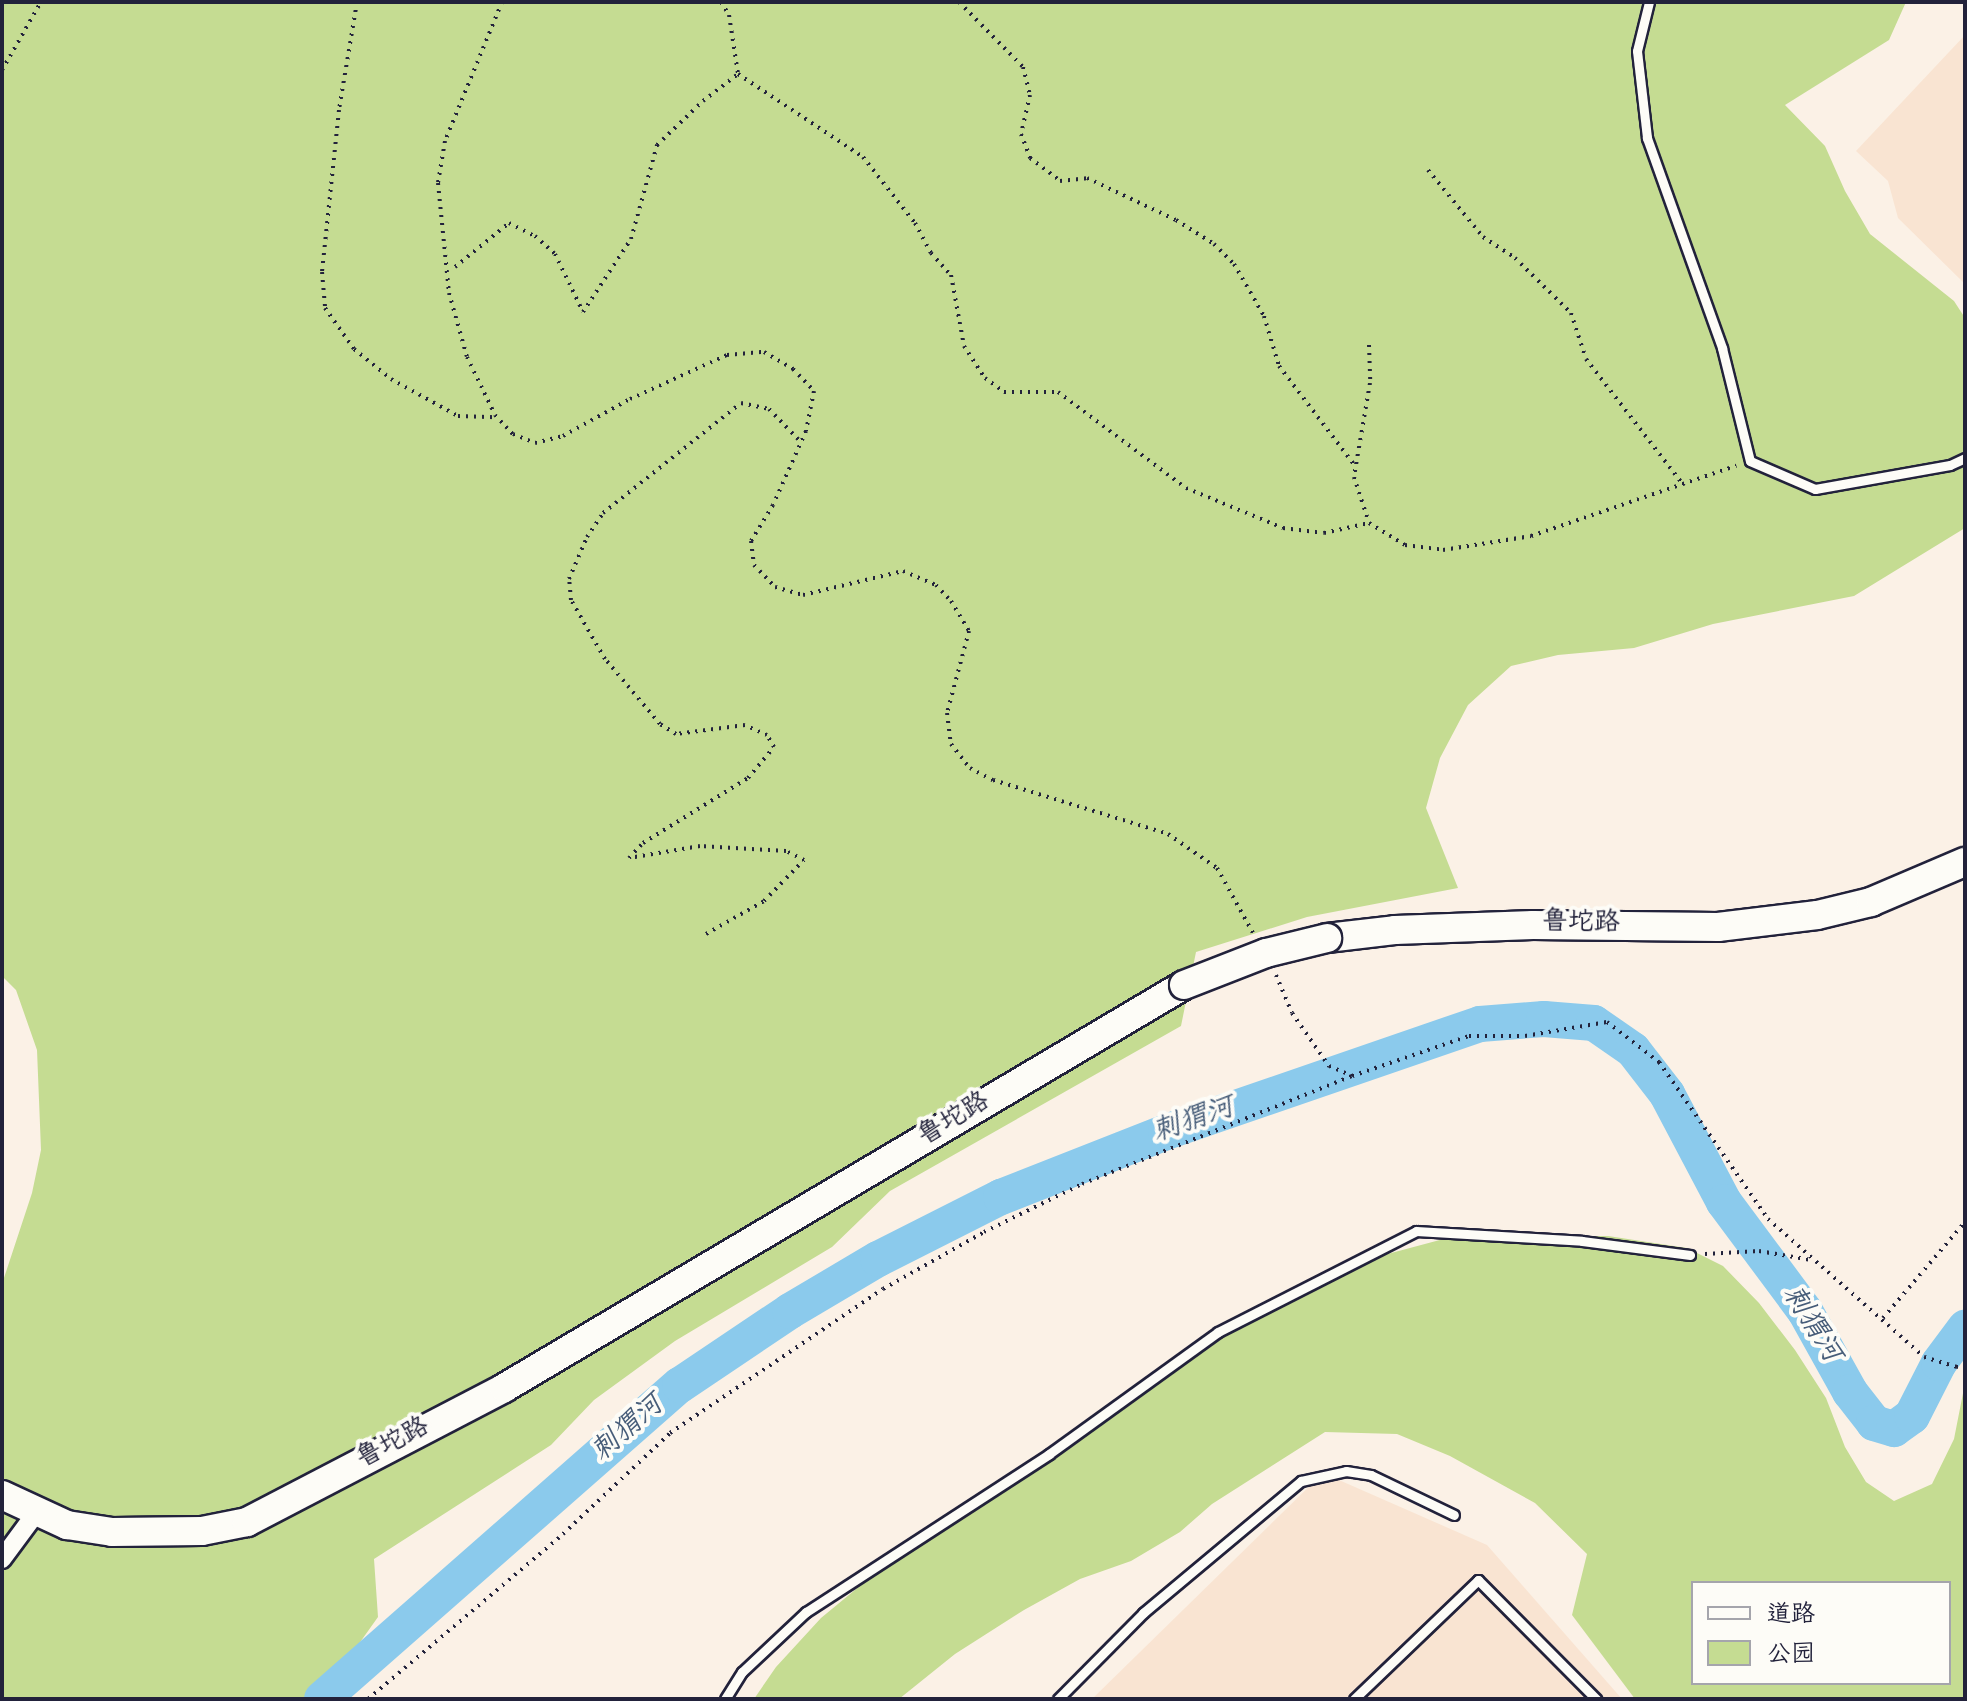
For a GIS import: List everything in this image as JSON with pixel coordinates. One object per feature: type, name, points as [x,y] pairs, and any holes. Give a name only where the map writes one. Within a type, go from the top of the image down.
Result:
[{"type":"main road","name":"鲁坨路","points":[[2,1495],[67,1525],[112,1532],[202,1531],[247,1522],[504,1388],[1184,985],[1266,953],[1327,938],[1395,930],[1533,925],[1718,927],[1788,919],[1871,902],[1965,862]]},
{"type":"street","points":[[2,1559],[36,1513]]},
{"type":"lane","points":[[1649,2],[1637,51],[1647,138],[1722,348],[1750,461],[1815,489],[1950,465],[1965,458]]},
{"type":"lane","points":[[725,1699],[742,1672],[806,1612],[1049,1454],[1218,1332],[1416,1231],[1582,1241],[1690,1255]]},
{"type":"lane","points":[[1058,1699],[1143,1613],[1301,1481],[1346,1471],[1371,1475],[1454,1515]]},
{"type":"lane","points":[[1354,1699],[1478,1580],[1596,1699]]},
{"type":"path","points":[[2,70],[41,2]]},
{"type":"path","points":[[357,2],[339,110],[322,272],[325,308],[354,349],[391,379],[458,416],[497,417]]},
{"type":"path","points":[[502,2],[445,141],[438,183],[449,293],[467,357],[497,417],[513,434],[535,443],[563,436],[630,399],[727,355],[764,352],[793,369],[814,391],[801,442],[773,505],[751,541],[754,565],[775,587],[803,595],[903,571],[936,585],[951,601],[969,631],[947,713],[951,744],[970,768],[993,780],[1168,834],[1217,868],[1259,944]]},
{"type":"path","points":[[721,2],[729,15],[738,74],[863,157],[915,223],[931,253],[951,275],[964,346],[985,378],[1004,392],[1058,392],[1186,488],[1283,528],[1324,533],[1369,523]]},
{"type":"path","points":[[959,2],[1023,67],[1030,95],[1021,134],[1030,158],[1060,181],[1087,178],[1176,220],[1214,244],[1234,264],[1264,316],[1279,366],[1356,467]]},
{"type":"path","points":[[455,267],[509,223],[535,236],[555,254],[583,312],[631,239],[657,145],[703,101],[738,74]]},
{"type":"path","points":[[1428,170],[1483,237],[1515,258],[1571,313],[1586,359],[1684,486]]},
{"type":"path","points":[[1369,345],[1370,383],[1354,477],[1369,523],[1405,545],[1443,550],[1531,536],[1750,461]]},
{"type":"path","points":[[706,934],[764,901],[804,860],[786,851],[700,846],[629,858],[643,843],[748,778],[774,747],[767,735],[745,725],[676,734],[660,724],[605,659],[571,600],[569,579],[587,537],[603,513],[741,403],[769,409],[801,442]]},
{"type":"path","points":[[1274,969],[1292,1013],[1329,1066],[1352,1076]]},
{"type":"path","points":[[368,1699],[563,1534],[670,1433],[883,1289],[984,1232],[1082,1184],[1352,1076],[1469,1036],[1525,1036],[1607,1022],[1659,1062],[1768,1219],[1924,1357],[1956,1367],[1965,1365]]},
{"type":"path","points":[[1883,1318],[1965,1222]]},
{"type":"path","points":[[1690,1255],[1759,1251],[1791,1254],[1814,1261]]},
{"type":"shaded area","points":[[1965,35],[1965,284],[1898,218],[1888,181],[1856,151]]},
{"type":"shaded area","points":[[1323,1473],[1487,1545],[1622,1699],[1092,1699]]},
{"type":"green space","points":[[2,2],[1906,2],[1889,40],[1785,105],[1825,146],[1845,191],[1870,234],[1954,301],[1965,318],[1965,528],[1854,596],[1713,624],[1634,648],[1558,655],[1511,666],[1468,705],[1440,758],[1426,808],[1458,888],[1307,917],[1196,952],[1181,1026],[890,1191],[832,1247],[675,1341],[594,1400],[551,1445],[374,1559],[378,1617],[326,1690],[307,1699],[2,1699],[2,1284],[32,1193],[41,1150],[37,1050],[16,990],[2,976]]},
{"type":"green space","points":[[1608,1236],[1687,1248],[1723,1266],[1759,1303],[1826,1398],[1845,1447],[1866,1482],[1894,1501],[1932,1484],[1954,1439],[1965,1383],[1965,1699],[1635,1699],[1572,1615],[1587,1554],[1535,1503],[1450,1456],[1397,1434],[1325,1432],[1212,1504],[1180,1532],[1131,1561],[1080,1579],[1024,1610],[955,1654],[899,1699],[754,1699],[776,1667],[821,1618],[878,1571],[1069,1446],[1137,1398],[1208,1340],[1266,1301],[1380,1256],[1451,1237]]},
{"type":"waterway","name":"刺猬河","points":[[322,1699],[680,1385],[790,1311],[878,1259],[1001,1197],[1166,1132],[1480,1024],[1544,1019],[1594,1023],[1633,1050],[1667,1094],[1724,1202],[1805,1311],[1850,1392],[1874,1423],[1894,1429],[1912,1416],[1939,1363],[1965,1328]]}]
